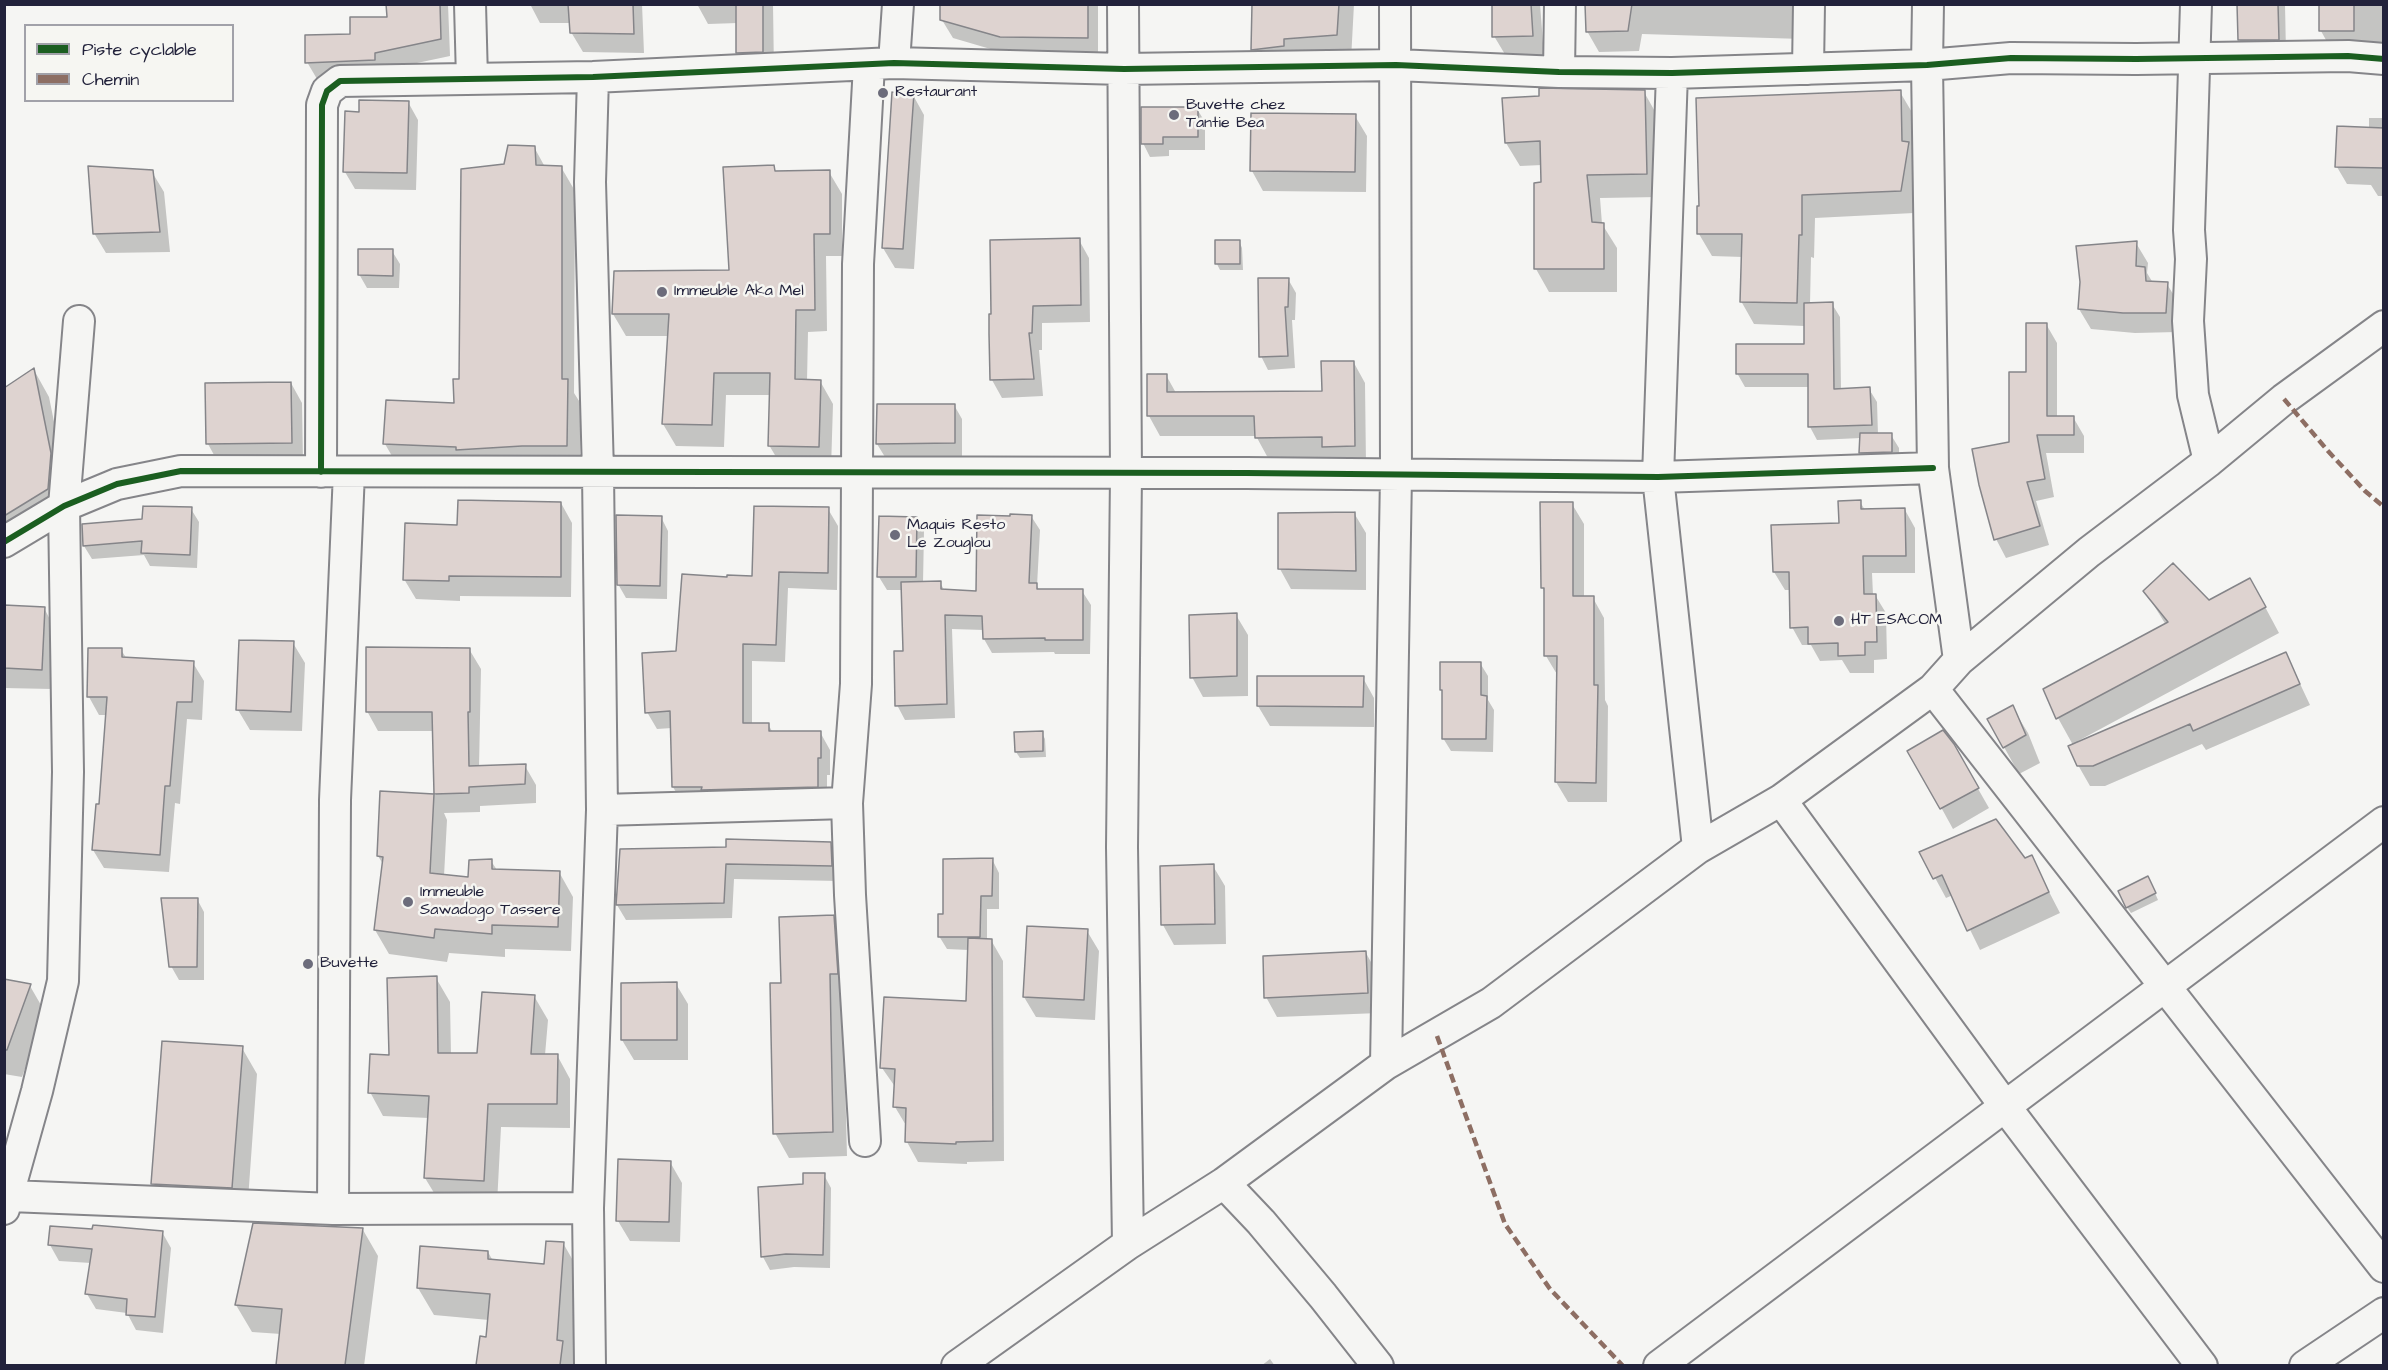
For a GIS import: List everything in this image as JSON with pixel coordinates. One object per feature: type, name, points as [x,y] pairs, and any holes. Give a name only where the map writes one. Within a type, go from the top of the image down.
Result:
[{"type":"street","points":[[470,4],[472,79]]},
{"type":"street","points":[[865,1141],[850,895],[847,803],[856,684],[859,473],[858,264],[882,64],[898,4]]},
{"type":"street","points":[[1123,4],[1125,474],[1122,847],[1128,1244]]},
{"type":"street","points":[[1386,1064],[1396,475],[1395,4]]},
{"type":"street","points":[[1559,72],[1560,4]]},
{"type":"street","points":[[1808,69],[1809,4]]},
{"type":"street","points":[[1928,4],[1933,468],[1959,660]]},
{"type":"street","points":[[2196,4],[2188,321],[2193,395],[2209,461]]},
{"type":"street","points":[[333,1209],[335,472],[322,105],[327,91],[340,81],[593,77],[882,64],[1124,69],[1396,65],[1559,72],[1672,73],[1927,65],[2011,58],[2348,56],[2384,59]]},
{"type":"street","points":[[1672,73],[1658,477],[1698,848]]},
{"type":"street","points":[[590,1365],[588,1208],[602,810],[598,472],[590,182],[593,77]]},
{"type":"street","points":[[79,321],[64,507],[68,772],[63,981],[13,1149],[7,1202],[333,1209],[588,1208]]},
{"type":"street","points":[[972,1361],[1128,1244],[1224,1183],[1386,1064],[1491,1003],[1698,848],[1781,800],[1933,689],[1959,660],[2089,552],[2209,461],[2284,399],[2384,326]]},
{"type":"street","points":[[4,542],[64,507],[117,484],[181,471],[1658,477],[1933,468]]},
{"type":"street","points":[[1933,689],[2384,1267]]},
{"type":"street","points":[[1781,800],[2004,1105],[2202,1365]]},
{"type":"street","points":[[602,810],[847,803]]},
{"type":"street","points":[[1659,1365],[2384,822]]},
{"type":"street","points":[[1224,1183],[1261,1222],[1368,1362]]},
{"type":"street","points":[[2305,1365],[2384,1313]]},
{"type":"building","points":[[386,4],[440,4],[441,39],[375,53],[375,60],[305,63],[305,35],[350,34],[350,17],[387,17]]},
{"type":"building","points":[[568,4],[633,4],[634,34],[570,33]]},
{"type":"building","points":[[736,4],[763,4],[763,52],[736,53]]},
{"type":"building","points":[[940,4],[1088,4],[1088,38],[1000,37],[940,20]]},
{"type":"building","points":[[1252,4],[1339,4],[1337,35],[1284,39],[1284,46],[1251,50]]},
{"type":"building","points":[[1492,4],[1531,4],[1533,36],[1492,37]]},
{"type":"building","points":[[1585,4],[1632,4],[1628,31],[1586,32]]},
{"type":"building","points":[[2237,4],[2278,4],[2279,40],[2238,40]]},
{"type":"building","points":[[2319,4],[2354,4],[2354,31],[2319,31]]},
{"type":"building","points":[[1539,88],[1645,90],[1647,174],[1587,175],[1592,222],[1604,223],[1604,269],[1534,269],[1534,183],[1541,182],[1540,141],[1505,143],[1502,98],[1539,96]]},
{"type":"building","points":[[1901,90],[1902,141],[1909,142],[1901,191],[1802,195],[1802,235],[1799,235],[1797,303],[1740,302],[1742,234],[1697,234],[1697,206],[1699,206],[1696,98]]},
{"type":"building","points":[[892,92],[914,93],[903,249],[882,248]]},
{"type":"building","points":[[359,100],[409,101],[407,173],[343,172],[345,111],[359,112]]},
{"type":"building","points":[[1141,107],[1198,107],[1198,137],[1163,137],[1163,144],[1141,144]]},
{"type":"building","points":[[1251,113],[1356,114],[1355,172],[1250,171]]},
{"type":"building","points":[[2337,126],[2384,128],[2384,168],[2335,167]]},
{"type":"building","points":[[508,145],[535,146],[536,165],[562,166],[562,379],[568,379],[567,446],[456,450],[456,447],[383,444],[386,400],[454,403],[453,379],[459,379],[461,169],[504,164]]},
{"type":"building","points":[[774,165],[775,171],[830,170],[830,234],[814,234],[815,310],[796,310],[795,379],[821,380],[819,447],[768,446],[770,373],[714,373],[712,425],[662,424],[669,314],[612,314],[614,271],[729,270],[723,167]]},
{"type":"building","points":[[88,166],[153,170],[160,232],[93,234]]},
{"type":"building","points":[[1080,238],[1081,305],[1033,306],[1032,333],[1029,333],[1034,379],[990,380],[990,240]]},
{"type":"building","points":[[1215,240],[1240,240],[1240,264],[1215,264]]},
{"type":"building","points":[[2137,241],[2136,266],[2145,267],[2146,281],[2168,282],[2166,313],[2123,313],[2078,309],[2080,282],[2076,246]]},
{"type":"building","points":[[358,249],[393,249],[393,276],[358,275]]},
{"type":"building","points":[[1258,278],[1289,278],[1288,307],[1285,307],[1288,356],[1259,357]]},
{"type":"building","points":[[1833,302],[1834,389],[1870,387],[1872,425],[1808,427],[1808,374],[1736,374],[1736,344],[1804,344],[1804,303]]},
{"type":"building","points":[[2026,323],[2047,323],[2047,416],[2074,416],[2074,435],[2037,435],[2045,479],[2027,482],[2040,526],[1994,540],[1972,449],[2009,442],[2009,372],[2026,372]]},
{"type":"building","points":[[1321,361],[1354,361],[1355,446],[1322,447],[1322,437],[1255,438],[1254,416],[1147,416],[1147,374],[1167,374],[1167,392],[1322,391]]},
{"type":"building","points":[[34,368],[51,453],[48,489],[4,516],[4,388]]},
{"type":"building","points":[[291,382],[292,443],[206,444],[205,383]]},
{"type":"building","points":[[877,404],[955,404],[955,443],[876,444]]},
{"type":"building","points":[[1860,433],[1892,433],[1892,452],[1859,453]]},
{"type":"building","points":[[458,500],[561,502],[561,577],[449,576],[449,581],[403,580],[405,523],[457,525]]},
{"type":"building","points":[[1861,500],[1861,509],[1905,508],[1906,556],[1863,556],[1864,594],[1876,594],[1877,642],[1865,642],[1865,655],[1838,656],[1838,643],[1808,644],[1808,627],[1790,628],[1789,572],[1773,572],[1771,525],[1839,523],[1838,501]]},
{"type":"building","points":[[1540,502],[1573,502],[1573,596],[1594,596],[1594,685],[1598,685],[1596,783],[1555,782],[1557,656],[1544,656]]},
{"type":"building","points":[[143,506],[192,507],[190,555],[141,553],[142,541],[83,546],[82,524],[142,519]]},
{"type":"building","points":[[754,506],[829,507],[828,573],[779,572],[776,645],[743,644],[743,723],[769,723],[769,731],[821,731],[818,787],[701,790],[702,787],[672,787],[670,711],[645,713],[642,653],[676,651],[682,574],[752,576]]},
{"type":"building","points":[[1355,512],[1356,571],[1278,569],[1278,513]]},
{"type":"building","points":[[1010,514],[1032,515],[1029,583],[1037,583],[1037,589],[1083,589],[1083,640],[983,639],[982,616],[945,615],[947,704],[895,706],[894,651],[903,651],[901,582],[941,581],[941,589],[976,591],[977,515],[1010,516]]},
{"type":"building","points":[[616,515],[662,516],[660,586],[617,585]]},
{"type":"building","points":[[879,516],[917,517],[916,577],[877,577]]},
{"type":"building","points":[[2173,563],[2209,600],[2250,578],[2266,607],[2056,719],[2043,689],[2168,622],[2143,591]]},
{"type":"building","points":[[4,605],[45,607],[42,670],[4,668]]},
{"type":"building","points":[[1237,613],[1237,676],[1190,678],[1189,615]]},
{"type":"building","points":[[239,640],[294,641],[291,712],[236,710]]},
{"type":"building","points":[[366,647],[470,648],[469,766],[526,764],[525,784],[469,787],[469,793],[434,794],[432,712],[366,712]]},
{"type":"building","points":[[88,648],[122,648],[122,657],[194,661],[192,702],[177,702],[170,786],[165,786],[160,855],[92,850],[96,804],[99,804],[107,697],[87,697]]},
{"type":"building","points":[[2286,652],[2300,684],[2193,731],[2190,724],[2093,766],[2077,766],[2068,746]]},
{"type":"building","points":[[1440,662],[1481,662],[1481,695],[1487,696],[1486,739],[1442,739]]},
{"type":"building","points":[[1257,676],[1364,676],[1363,707],[1257,706]]},
{"type":"building","points":[[2013,705],[2026,735],[2003,748],[1987,719]]},
{"type":"building","points":[[1943,730],[1954,744],[1979,788],[1940,809],[1907,751]]},
{"type":"building","points":[[1043,731],[1043,751],[1015,752],[1014,732]]},
{"type":"building","points":[[380,791],[434,794],[430,873],[468,877],[469,860],[492,859],[492,869],[560,871],[558,927],[492,925],[492,934],[435,929],[434,938],[374,930],[383,857],[377,856]]},
{"type":"building","points":[[1996,819],[2025,858],[2032,855],[2049,892],[1967,931],[1942,875],[1933,879],[1919,852]]},
{"type":"building","points":[[726,839],[831,842],[832,866],[726,864],[724,903],[616,905],[620,849],[726,847]]},
{"type":"building","points":[[993,858],[992,896],[981,896],[980,937],[938,937],[938,914],[943,914],[943,859]]},
{"type":"building","points":[[1214,864],[1215,924],[1161,925],[1160,866]]},
{"type":"building","points":[[2148,876],[2156,893],[2126,908],[2118,891]]},
{"type":"building","points":[[161,898],[198,898],[197,967],[169,967]]},
{"type":"building","points":[[834,915],[838,974],[830,974],[833,1132],[773,1134],[770,983],[781,983],[779,917]]},
{"type":"building","points":[[1027,926],[1088,929],[1084,1000],[1023,997]]},
{"type":"building","points":[[968,938],[992,939],[993,1141],[956,1142],[956,1144],[905,1142],[906,1108],[893,1107],[895,1069],[880,1068],[884,997],[966,1001]]},
{"type":"building","points":[[1366,951],[1368,993],[1264,998],[1263,956]]},
{"type":"building","points":[[437,976],[438,1053],[477,1053],[482,992],[535,995],[531,1054],[558,1054],[557,1104],[488,1104],[484,1181],[424,1178],[429,1096],[368,1093],[370,1054],[389,1055],[387,978]]},
{"type":"building","points":[[4,979],[31,984],[7,1050],[4,1050]]},
{"type":"building","points":[[677,982],[677,1040],[621,1040],[621,983]]},
{"type":"building","points":[[162,1041],[243,1046],[232,1188],[151,1184]]},
{"type":"building","points":[[618,1159],[671,1161],[669,1222],[616,1221]]},
{"type":"building","points":[[803,1173],[825,1173],[823,1255],[786,1254],[761,1257],[758,1187],[803,1184]]},
{"type":"building","points":[[253,1223],[363,1228],[345,1365],[276,1365],[282,1309],[235,1305]]},
{"type":"building","points":[[93,1225],[163,1231],[155,1317],[126,1315],[127,1299],[85,1294],[92,1249],[48,1245],[50,1226],[92,1229]]},
{"type":"building","points":[[546,1241],[564,1242],[557,1340],[563,1341],[560,1365],[476,1365],[480,1336],[486,1337],[490,1294],[417,1288],[420,1246],[488,1251],[488,1259],[544,1264]]},
{"type":"marked path","points":[[2284,399],[2365,491],[2384,507]]},
{"type":"marked path","points":[[1437,1036],[1505,1224],[1550,1289],[1623,1366]]},
{"type":"cycle path","points":[[321,472],[322,105],[327,91],[340,81],[593,77],[894,63],[1124,69],[1396,65],[1559,72],[1672,73],[1927,65],[2011,58],[2348,56],[2384,59]]},
{"type":"cycle path","points":[[4,542],[64,506],[117,484],[181,471],[1246,473],[1658,477],[1933,468]]},
{"type":"place","name":"Restaurant","points":[[883,93]]},
{"type":"place","name":"Buvette chez Tantie Bea","points":[[1174,115]]},
{"type":"place","name":"Immeuble Aka Mel","points":[[662,292]]},
{"type":"place","name":"Maquis Resto Le Zouglou","points":[[895,535]]},
{"type":"place","name":"HT ESACOM","points":[[1839,621]]},
{"type":"place","name":"Immeuble Sawadogo Tassere","points":[[408,902]]},
{"type":"place","name":"Buvette","points":[[308,964]]}]
